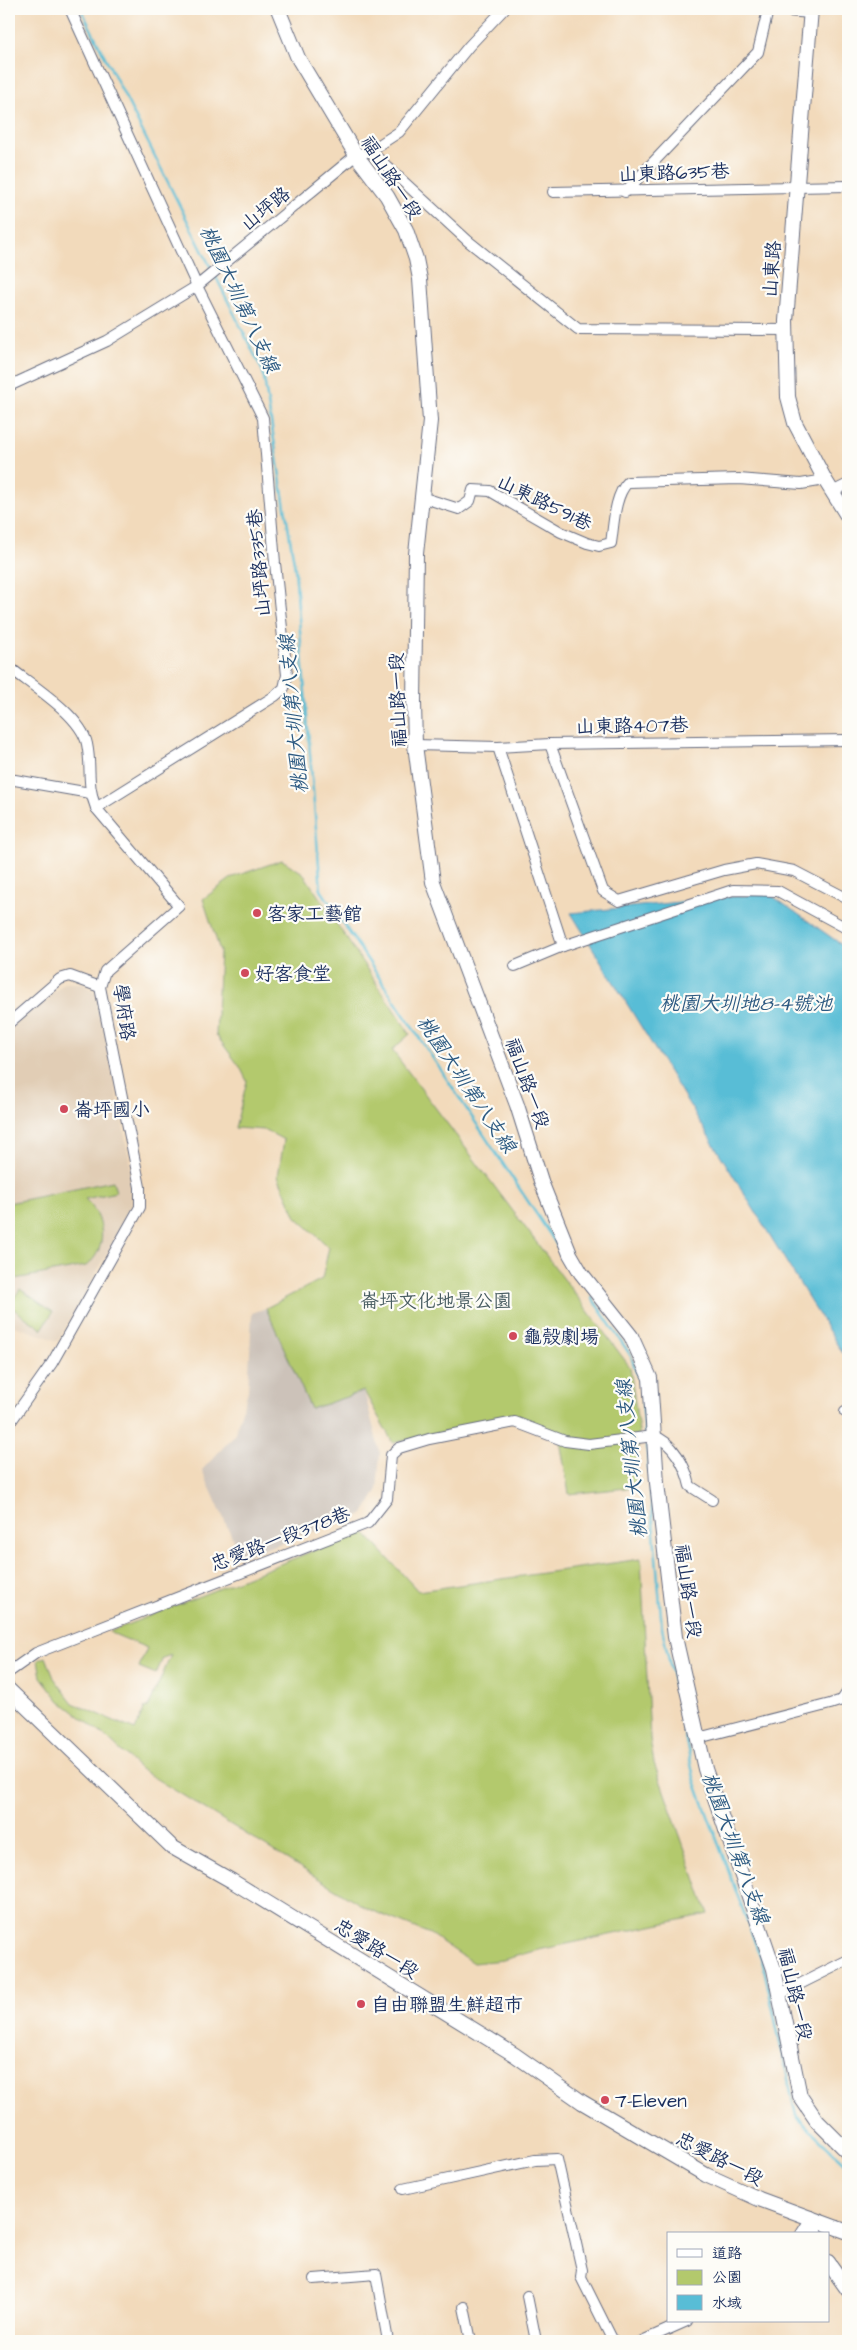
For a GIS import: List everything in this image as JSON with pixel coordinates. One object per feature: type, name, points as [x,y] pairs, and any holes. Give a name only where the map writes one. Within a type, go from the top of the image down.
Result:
[{"type":"street","name":"山坪路335巷","points":[[70,9],[196,286],[263,418],[275,563],[287,675],[284,688],[275,696],[96,808]]},
{"type":"street","name":"福山路一段","points":[[278,9],[298,58],[356,155],[387,196],[406,230],[416,259],[420,279],[430,422],[421,497],[414,603],[415,745],[433,882],[517,1105],[542,1184],[570,1254],[586,1280],[631,1336],[650,1378],[648,1437],[657,1483],[675,1637],[705,1769],[771,1961],[780,1994],[800,2096],[817,2121],[848,2152]]},
{"type":"street","name":"山坪路","points":[[9,386],[107,341],[196,286],[356,155],[370,151],[398,132],[468,46],[504,9]]},
{"type":"street","points":[[625,192],[758,52],[768,9],[810,11]]},
{"type":"street","name":"山東路","points":[[810,11],[786,330],[788,398],[795,423],[848,517]]},
{"type":"street","points":[[370,151],[468,241],[578,329],[786,330]]},
{"type":"street","name":"山東路635巷","points":[[553,192],[625,192],[796,185],[848,186]]},
{"type":"street","name":"山東路591巷","points":[[421,497],[459,509],[470,501],[473,490],[490,492],[561,532],[599,546],[611,543],[619,496],[628,482],[739,479],[829,486]]},
{"type":"street","points":[[829,486],[848,484]]},
{"type":"street","name":"學府路","points":[[9,667],[73,718],[87,741],[90,758],[88,777],[90,793],[96,808],[179,906],[104,971],[100,987],[140,1186],[140,1207],[52,1363],[9,1424]]},
{"type":"street","name":"山東路407巷","points":[[415,745],[498,747],[550,744],[848,740]]},
{"type":"street","points":[[550,744],[603,891],[619,901],[724,870],[756,864],[794,871],[848,899]]},
{"type":"street","points":[[498,747],[563,946]]},
{"type":"street","points":[[9,779],[90,793]]},
{"type":"street","points":[[515,966],[563,946],[733,890],[778,891],[848,929]]},
{"type":"street","points":[[9,1023],[60,979],[70,976],[100,987]]},
{"type":"street","name":"忠愛路一段378巷","points":[[9,1672],[36,1653],[368,1523],[387,1499],[391,1455],[399,1448],[429,1439],[515,1422],[565,1441],[589,1444],[648,1437]]},
{"type":"street","points":[[648,1437],[663,1439],[670,1446],[688,1478],[690,1486],[712,1500]]},
{"type":"street","name":"忠愛路一段","points":[[9,1690],[172,1847],[232,1881],[515,2055],[582,2102],[706,2175],[759,2199],[848,2232]]},
{"type":"street","points":[[698,1738],[830,1704],[842,1700],[848,1691]]},
{"type":"street","points":[[780,1994],[848,1960]]},
{"type":"street","points":[[403,2189],[535,2160],[557,2159],[582,2270],[581,2277],[613,2341]]},
{"type":"street","points":[[802,2232],[811,2218]]},
{"type":"street","points":[[811,2218],[815,2232]]},
{"type":"street","points":[[830,2265],[848,2290]]},
{"type":"street","points":[[314,2279],[376,2274],[388,2341]]},
{"type":"street","points":[[527,2296],[536,2341]]},
{"type":"street","points":[[464,2306],[471,2341]]},
{"type":"street","points":[[642,2341],[685,2322]]},
{"type":"shaded area","name":"崙坪國小","points":[[65,983],[82,983],[98,995],[134,1184],[131,1211],[58,1341],[9,1324],[9,1028]]},
{"type":"shaded area","points":[[266,1308],[311,1409],[364,1391],[380,1453],[377,1491],[364,1514],[241,1557],[202,1470],[234,1436],[248,1391],[252,1313]]},
{"type":"green space","name":"崙坪文化地景公園","points":[[282,860],[303,873],[410,1034],[392,1050],[630,1367],[639,1432],[636,1487],[569,1494],[559,1435],[516,1418],[393,1443],[364,1391],[311,1409],[266,1308],[322,1279],[329,1247],[296,1217],[278,1176],[284,1140],[265,1130],[235,1128],[247,1081],[240,1067],[216,1035],[220,951],[203,899],[233,877]]},
{"type":"green space","points":[[113,1181],[116,1192],[85,1199],[97,1214],[102,1232],[98,1251],[86,1266],[9,1280],[9,1203]]},
{"type":"green space","points":[[20,1289],[53,1312],[42,1329],[9,1306]]},
{"type":"green space","points":[[363,1531],[418,1591],[641,1559],[650,1739],[654,1763],[708,1914],[534,1951],[503,1960],[473,1963],[430,1934],[368,1909],[140,1769],[105,1736],[60,1701],[41,1677],[38,1660],[46,1657],[54,1678],[73,1703],[135,1730],[145,1707],[148,1708],[171,1655],[163,1658],[156,1674],[139,1667],[147,1648],[109,1632]]},
{"type":"water","name":"桃園大圳地8-4號池","points":[[768,893],[848,949],[848,1362],[571,913]]},
{"type":"waterway","name":"桃園大圳第八支線","points":[[81,9],[212,270]]},
{"type":"waterway","name":"桃園大圳第八支線","points":[[215,275],[263,372],[295,569],[321,890],[563,1254]]},
{"type":"waterway","name":"桃園大圳第八支線","points":[[592,1298],[631,1356],[641,1386],[645,1434]]},
{"type":"waterway","name":"桃園大圳第八支線","points":[[646,1439],[662,1628],[694,1778],[763,1964],[796,2116],[848,2166]]},
{"type":"place","name":"客家工藝館","points":[[257,913]]},
{"type":"place","name":"好客食堂","points":[[245,973]]},
{"type":"place","name":"崙坪國小","points":[[64,1109]]},
{"type":"place","name":"龜殼劇場","points":[[513,1336]]},
{"type":"place","name":"自由聯盟生鮮超市","points":[[361,2004]]},
{"type":"place","name":"7-Eleven","points":[[605,2100]]}]
